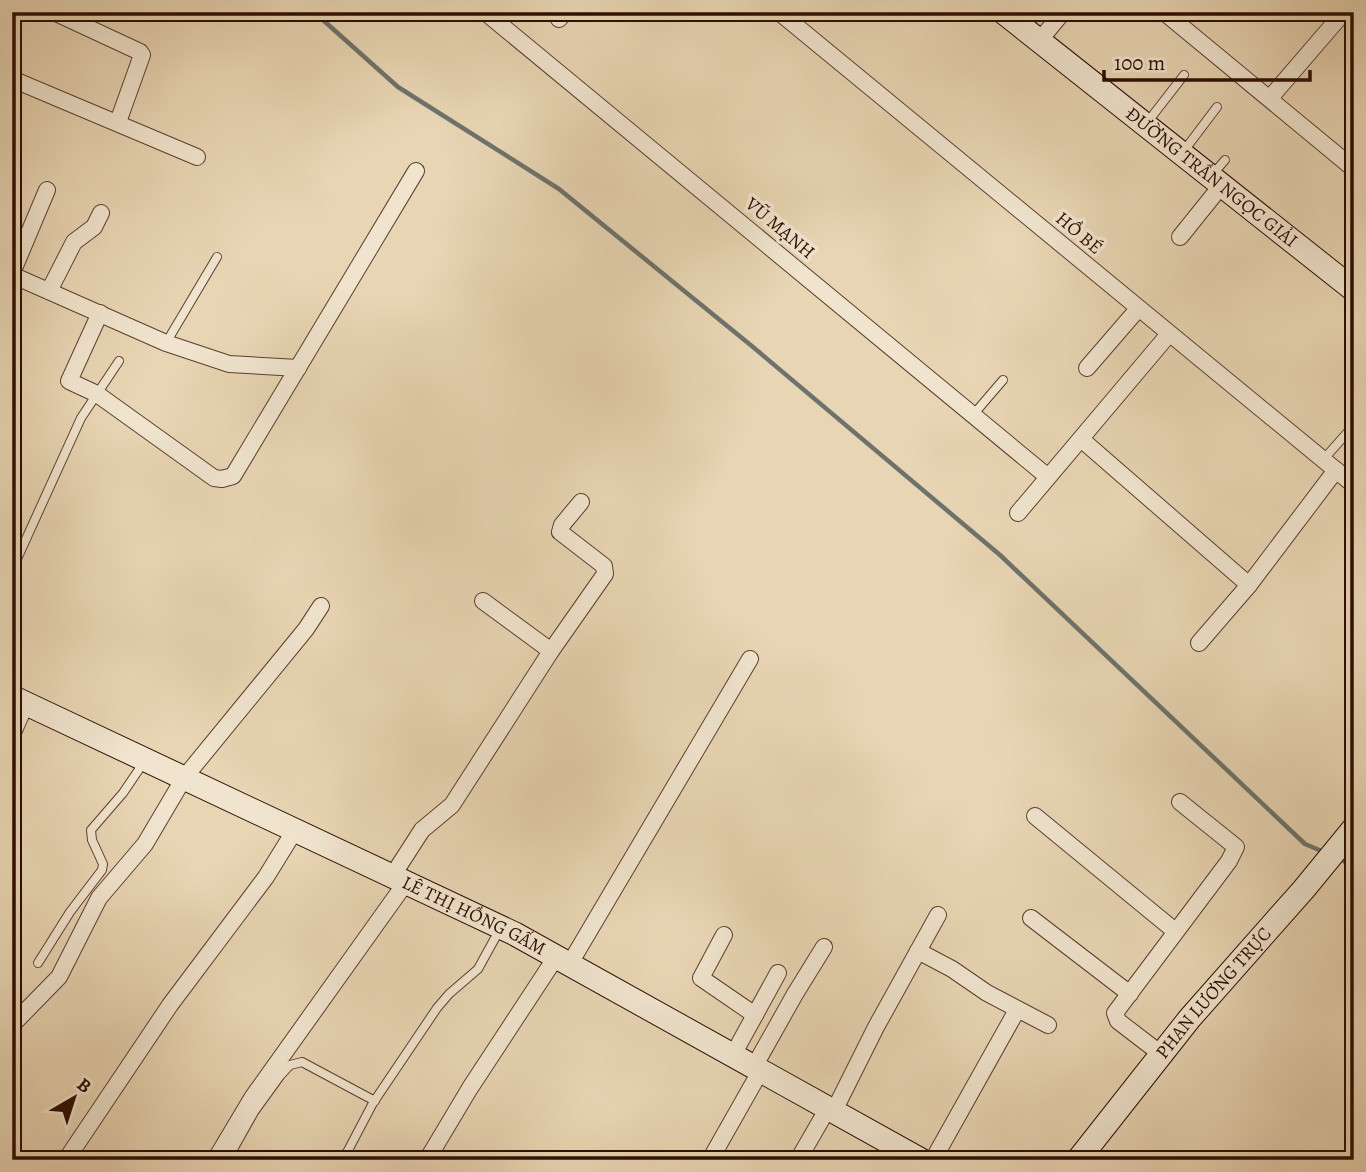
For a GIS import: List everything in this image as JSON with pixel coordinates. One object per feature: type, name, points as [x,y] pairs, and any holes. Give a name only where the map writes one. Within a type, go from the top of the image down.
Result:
[{"type":"main road","name":"ĐƯỜNG TRẦN NGỌC GIẢI","points":[[1003,12],[1181,154],[1219,174],[1354,290]]},
{"type":"main road","name":"LÊ THỊ HỒNG GẤM","points":[[19,700],[501,927],[921,1160]]},
{"type":"main road","name":"PHAN LƯƠNG TRỰC","points":[[1077,1160],[1161,1054],[1354,828]]},
{"type":"street","points":[[54,12],[142,55],[118,122]]},
{"type":"street","name":"VŨ MẠNH","points":[[485,12],[1048,477]]},
{"type":"street","name":"HỒ BÉ","points":[[779,12],[1354,485]]},
{"type":"street","points":[[1039,41],[1063,12]]},
{"type":"street","points":[[1164,12],[1354,169]]},
{"type":"street","points":[[1270,98],[1343,12]]},
{"type":"street","points":[[12,79],[197,157]]},
{"type":"street","points":[[100,313],[69,382],[97,394],[214,478],[222,479],[233,475],[238,471],[416,171]]},
{"type":"street","points":[[1180,237],[1219,174]]},
{"type":"street","points":[[47,190],[12,274],[166,343],[229,364],[298,368]]},
{"type":"street","points":[[49,291],[74,242],[94,226],[101,213]]},
{"type":"street","points":[[1087,368],[1138,309]]},
{"type":"street","points":[[1018,513],[1169,334]]},
{"type":"street","points":[[1081,439],[1249,584]]},
{"type":"street","points":[[1199,643],[1249,584],[1330,465]]},
{"type":"street","points":[[215,1160],[252,1098],[400,878],[427,824],[452,805],[606,570],[604,565],[560,532],[562,525],[581,502]]},
{"type":"street","points":[[483,601],[551,651]]},
{"type":"street","points":[[12,1025],[59,977],[99,898],[145,844],[184,778],[306,629],[321,606]]},
{"type":"street","points":[[427,1160],[470,1088],[563,961],[750,659]]},
{"type":"street","points":[[12,735],[19,700]]},
{"type":"street","points":[[1161,1054],[1115,1017],[1115,1013],[1229,862],[1236,847],[1180,802]]},
{"type":"street","points":[[1035,816],[1175,931]]},
{"type":"street","points":[[66,1160],[165,1013],[266,877],[295,830]]},
{"type":"street","points":[[798,1160],[831,1110],[938,915]]},
{"type":"street","points":[[1031,918],[1130,994]]},
{"type":"street","points":[[724,934],[701,978],[755,1015]]},
{"type":"street","points":[[710,1160],[794,994],[824,947]]},
{"type":"street","points":[[918,951],[1017,1010],[1048,1025]]},
{"type":"street","points":[[733,1055],[778,973]]},
{"type":"street","points":[[933,1160],[1017,1010]]},
{"type":"lane","points":[[1146,124],[1184,75]]},
{"type":"lane","points":[[1181,154],[1217,107]]},
{"type":"lane","points":[[166,343],[217,257]]},
{"type":"lane","points":[[12,570],[81,418],[119,361]]},
{"type":"lane","points":[[973,415],[1003,380]]},
{"type":"lane","points":[[1330,465],[1354,425]]},
{"type":"lane","points":[[38,963],[70,912],[102,870],[103,864],[92,840],[92,830],[123,793],[145,760]]},
{"type":"lane","points":[[344,1160],[375,1101],[437,1008],[478,969],[501,927]]},
{"type":"lane","points":[[227,1160],[254,1112],[290,1065],[302,1062],[375,1101]]},
{"type":"waterway","points":[[314,12],[398,87],[559,189],[753,347],[1000,555],[1305,844],[1324,852]]},
{"type":"waterway","points":[[1339,859],[1354,866]]}]
